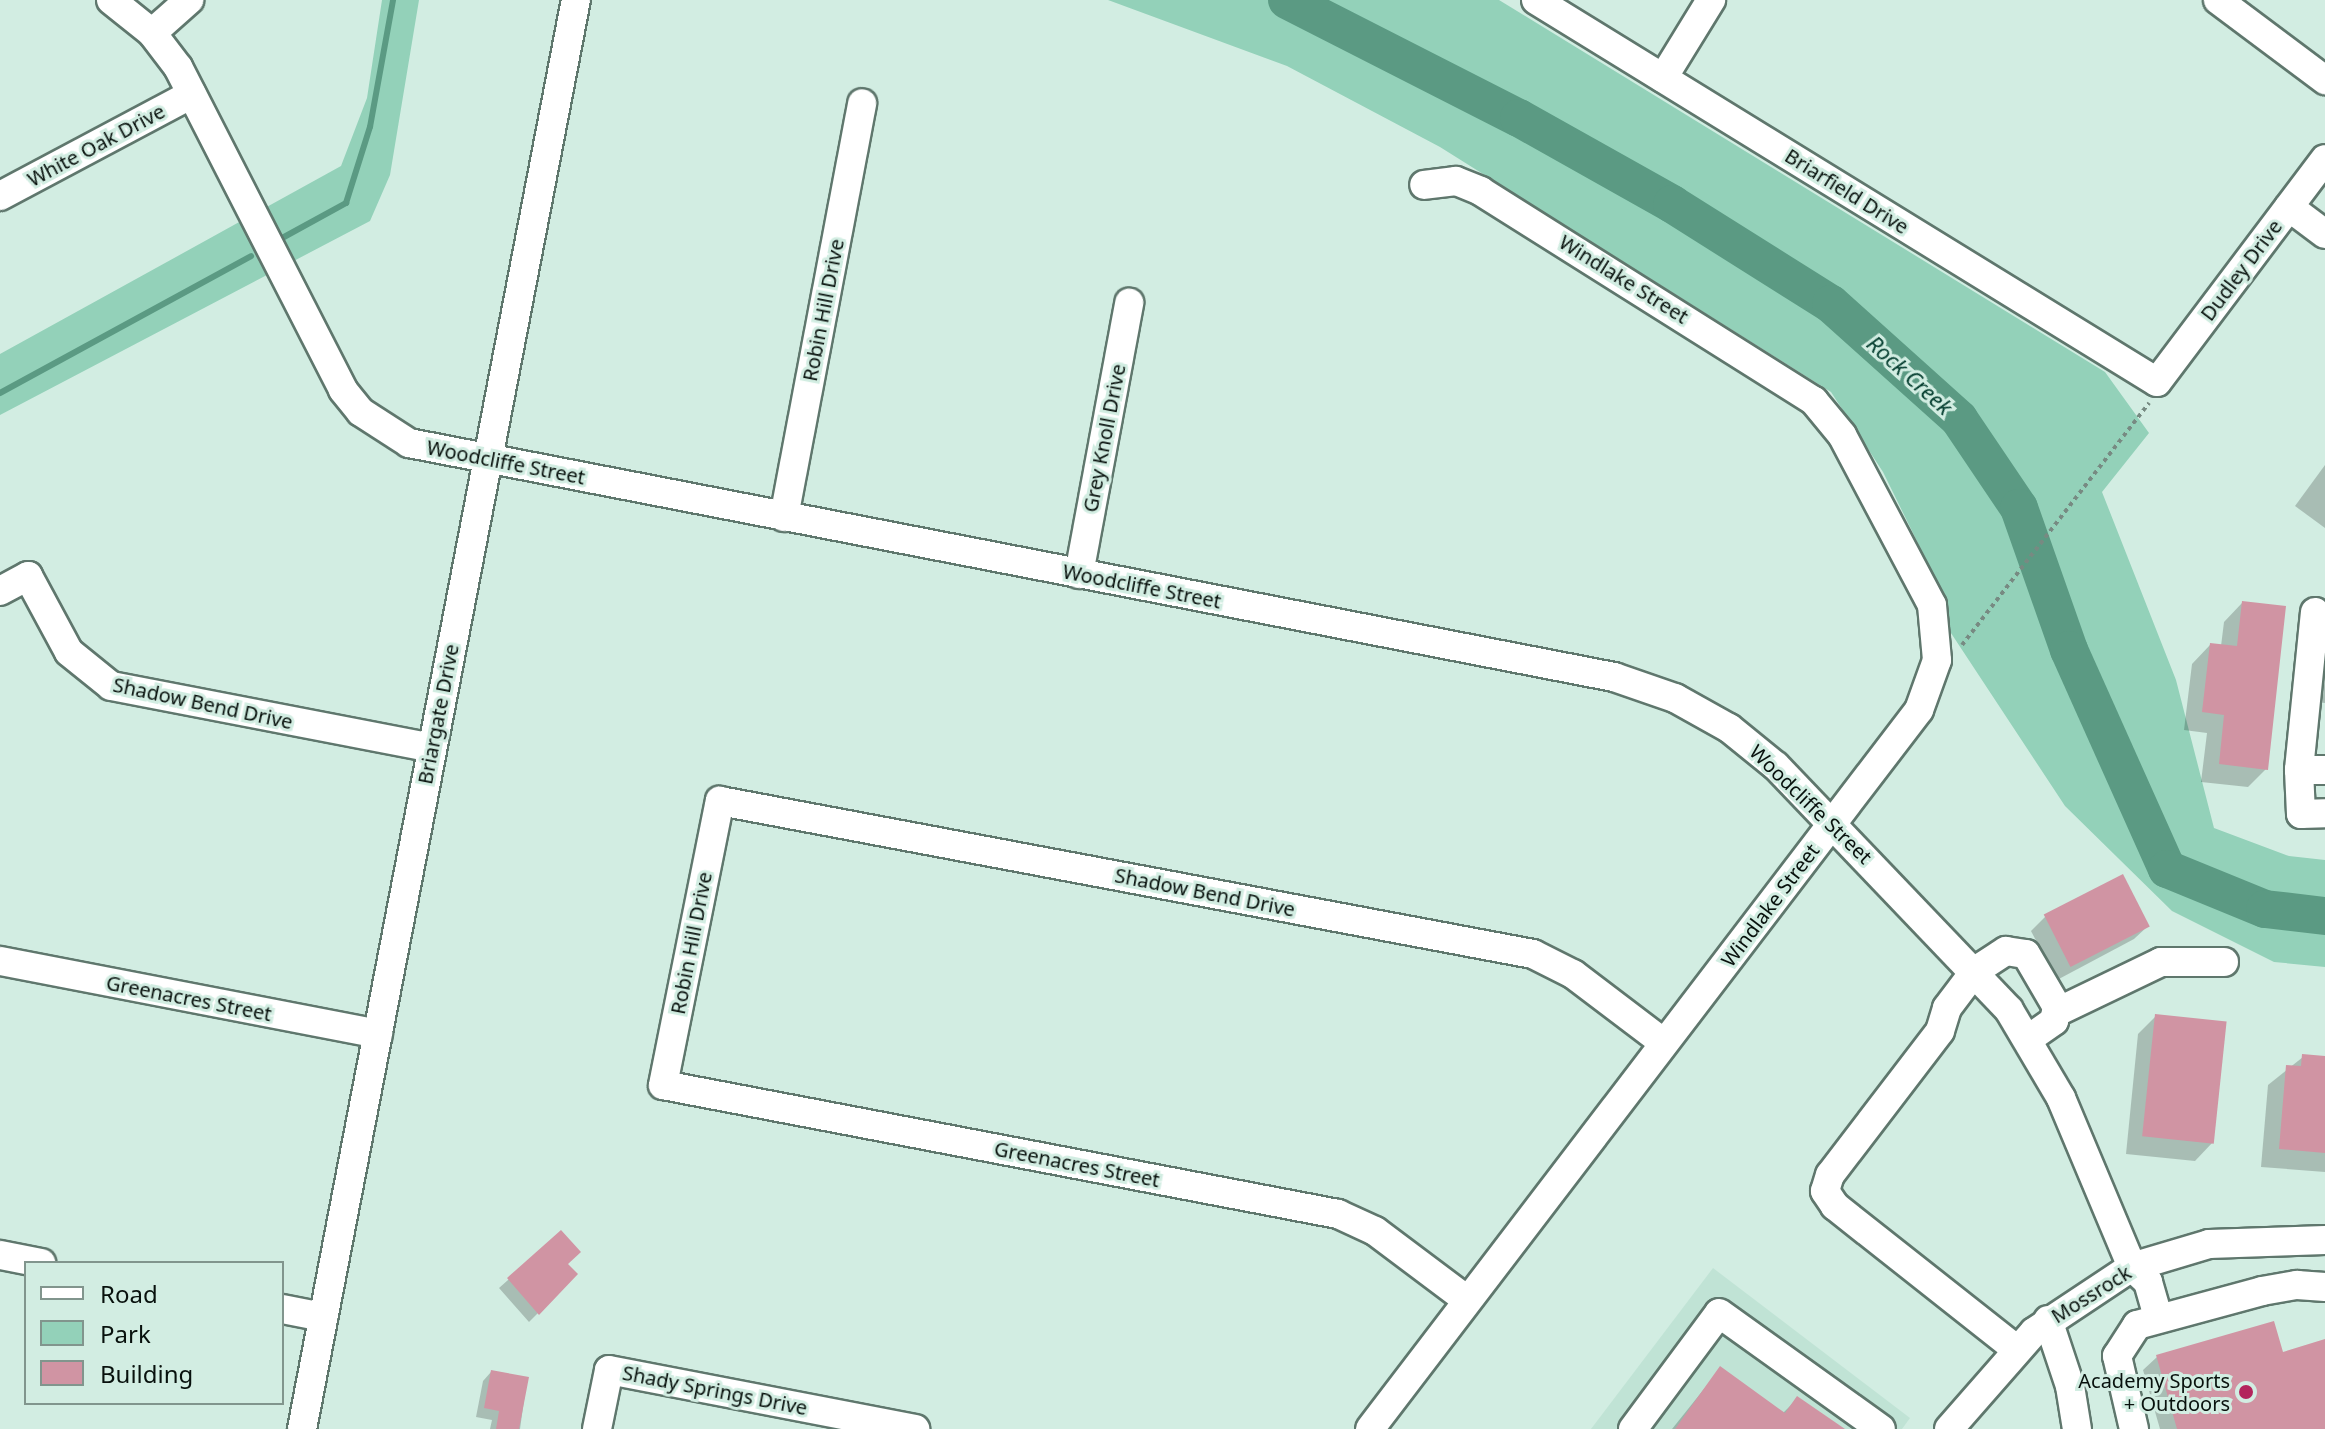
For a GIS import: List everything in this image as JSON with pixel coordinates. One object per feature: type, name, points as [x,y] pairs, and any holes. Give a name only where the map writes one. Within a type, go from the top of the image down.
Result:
[{"type":"street","name":"Woodcliffe Street","points":[[111,0],[152,33],[192,94],[330,368],[361,412],[409,443],[1645,686],[1729,728],[1776,766],[1975,971],[2028,1039],[2061,1098],[2132,1267],[2148,1282],[2158,1316]]},
{"type":"street","points":[[152,33],[189,0]]},
{"type":"street","name":"Briargate Drive","points":[[302,1429],[576,0]]},
{"type":"street","name":"Briarfield Drive","points":[[1536,0],[2157,382]]},
{"type":"street","points":[[1663,78],[1711,0]]},
{"type":"street","points":[[2218,0],[2325,80]]},
{"type":"street","name":"White Oak Drive","points":[[0,196],[192,94]]},
{"type":"street","name":"Robin Hill Drive","points":[[784,517],[862,103]]},
{"type":"street","name":"Dudley Drive","points":[[2157,382],[2325,159]]},
{"type":"street","name":"Windlake Street","points":[[1370,1429],[1919,710],[1930,687],[1937,646],[1932,605],[1842,435],[1814,401],[1777,374],[1481,191],[1456,181],[1424,185]]},
{"type":"street","points":[[2289,207],[2325,234]]},
{"type":"street","name":"Grey Knoll Drive","points":[[1079,574],[1129,303]]},
{"type":"street","name":"Shadow Bend Drive","points":[[0,591],[28,576],[69,652],[111,686],[432,748]]},
{"type":"street","points":[[2315,612],[2312,770],[2301,814],[2325,813]]},
{"type":"street","name":"Robin Hill Drive","points":[[663,1085],[720,801]]},
{"type":"street","name":"Shadow Bend Drive","points":[[720,801],[1533,954],[1573,974],[1664,1043]]},
{"type":"street","points":[[2016,1349],[1835,1206],[1825,1191],[1830,1175],[1940,1031],[1947,1008],[1975,971],[2006,951],[2023,952],[2057,1012]]},
{"type":"street","name":"Greenacres Street","points":[[0,961],[378,1034]]},
{"type":"street","points":[[2028,1039],[2054,1021],[2057,1012],[2161,962],[2224,962]]},
{"type":"street","name":"Greenacres Street","points":[[663,1085],[1338,1214],[1375,1231],[1467,1300]]},
{"type":"street","name":"Mossrock","points":[[1949,1429],[2016,1349],[2048,1320],[2132,1267],[2209,1244],[2325,1240]]},
{"type":"street","points":[[0,1255],[31,1261]]},
{"type":"street","points":[[2134,1429],[2117,1356],[2137,1325],[2158,1316],[2285,1287],[2325,1287]]},
{"type":"street","points":[[284,1309],[323,1317]]},
{"type":"street","points":[[1633,1429],[1719,1313],[1875,1427]]},
{"type":"street","points":[[2048,1320],[2070,1386],[2077,1429]]},
{"type":"street","name":"Shady Springs Drive","points":[[597,1429],[609,1370],[915,1429]]},
{"type":"path","points":[[1974,626],[2068,502],[2143,417],[2157,382]]},
{"type":"shaded area","points":[[1713,1268],[1910,1418],[1902,1429],[1591,1429]]},
{"type":"green space","points":[[382,0],[419,0],[390,175],[370,221],[0,415],[0,354],[341,166],[367,98]]},
{"type":"green space","points":[[1108,0],[1499,0],[2105,372],[2149,433],[2102,492],[2176,680],[2214,828],[2289,856],[2325,860],[2325,967],[2274,962],[2172,911],[2065,806],[1947,627],[1941,590],[1883,472],[1831,392],[1440,147],[1287,66]]},
{"type":"building","points":[[2242,601],[2286,606],[2268,770],[2219,764],[2224,715],[2202,712],[2210,643],[2237,646]]},
{"type":"building","points":[[2123,874],[2150,927],[2070,967],[2044,914]]},
{"type":"building","points":[[2155,1014],[2227,1022],[2214,1144],[2142,1136]]},
{"type":"building","points":[[2302,1054],[2325,1056],[2325,1153],[2279,1149],[2286,1065],[2301,1066]]},
{"type":"building","points":[[561,1230],[581,1252],[568,1264],[578,1274],[539,1315],[507,1278]]},
{"type":"building","name":"Academy Sports + Outdoors","points":[[2274,1321],[2283,1352],[2325,1339],[2325,1429],[2177,1429],[2156,1355]]},
{"type":"building","points":[[1720,1366],[1785,1413],[1797,1396],[1845,1429],[1675,1429]]},
{"type":"building","points":[[491,1370],[529,1377],[519,1429],[496,1429],[499,1411],[484,1408]]},
{"type":"waterway","points":[[284,237],[346,203],[370,127],[393,0]]},
{"type":"waterway","name":"Rock Creek","points":[[1287,0],[1519,118],[1672,204],[1831,304],[1959,419],[2019,508],[2069,650],[2167,869],[2265,909],[2325,916]]},
{"type":"waterway","points":[[0,393],[251,256]]},
{"type":"place","name":"Academy Sports + Outdoors","points":[[2246,1392]]}]
